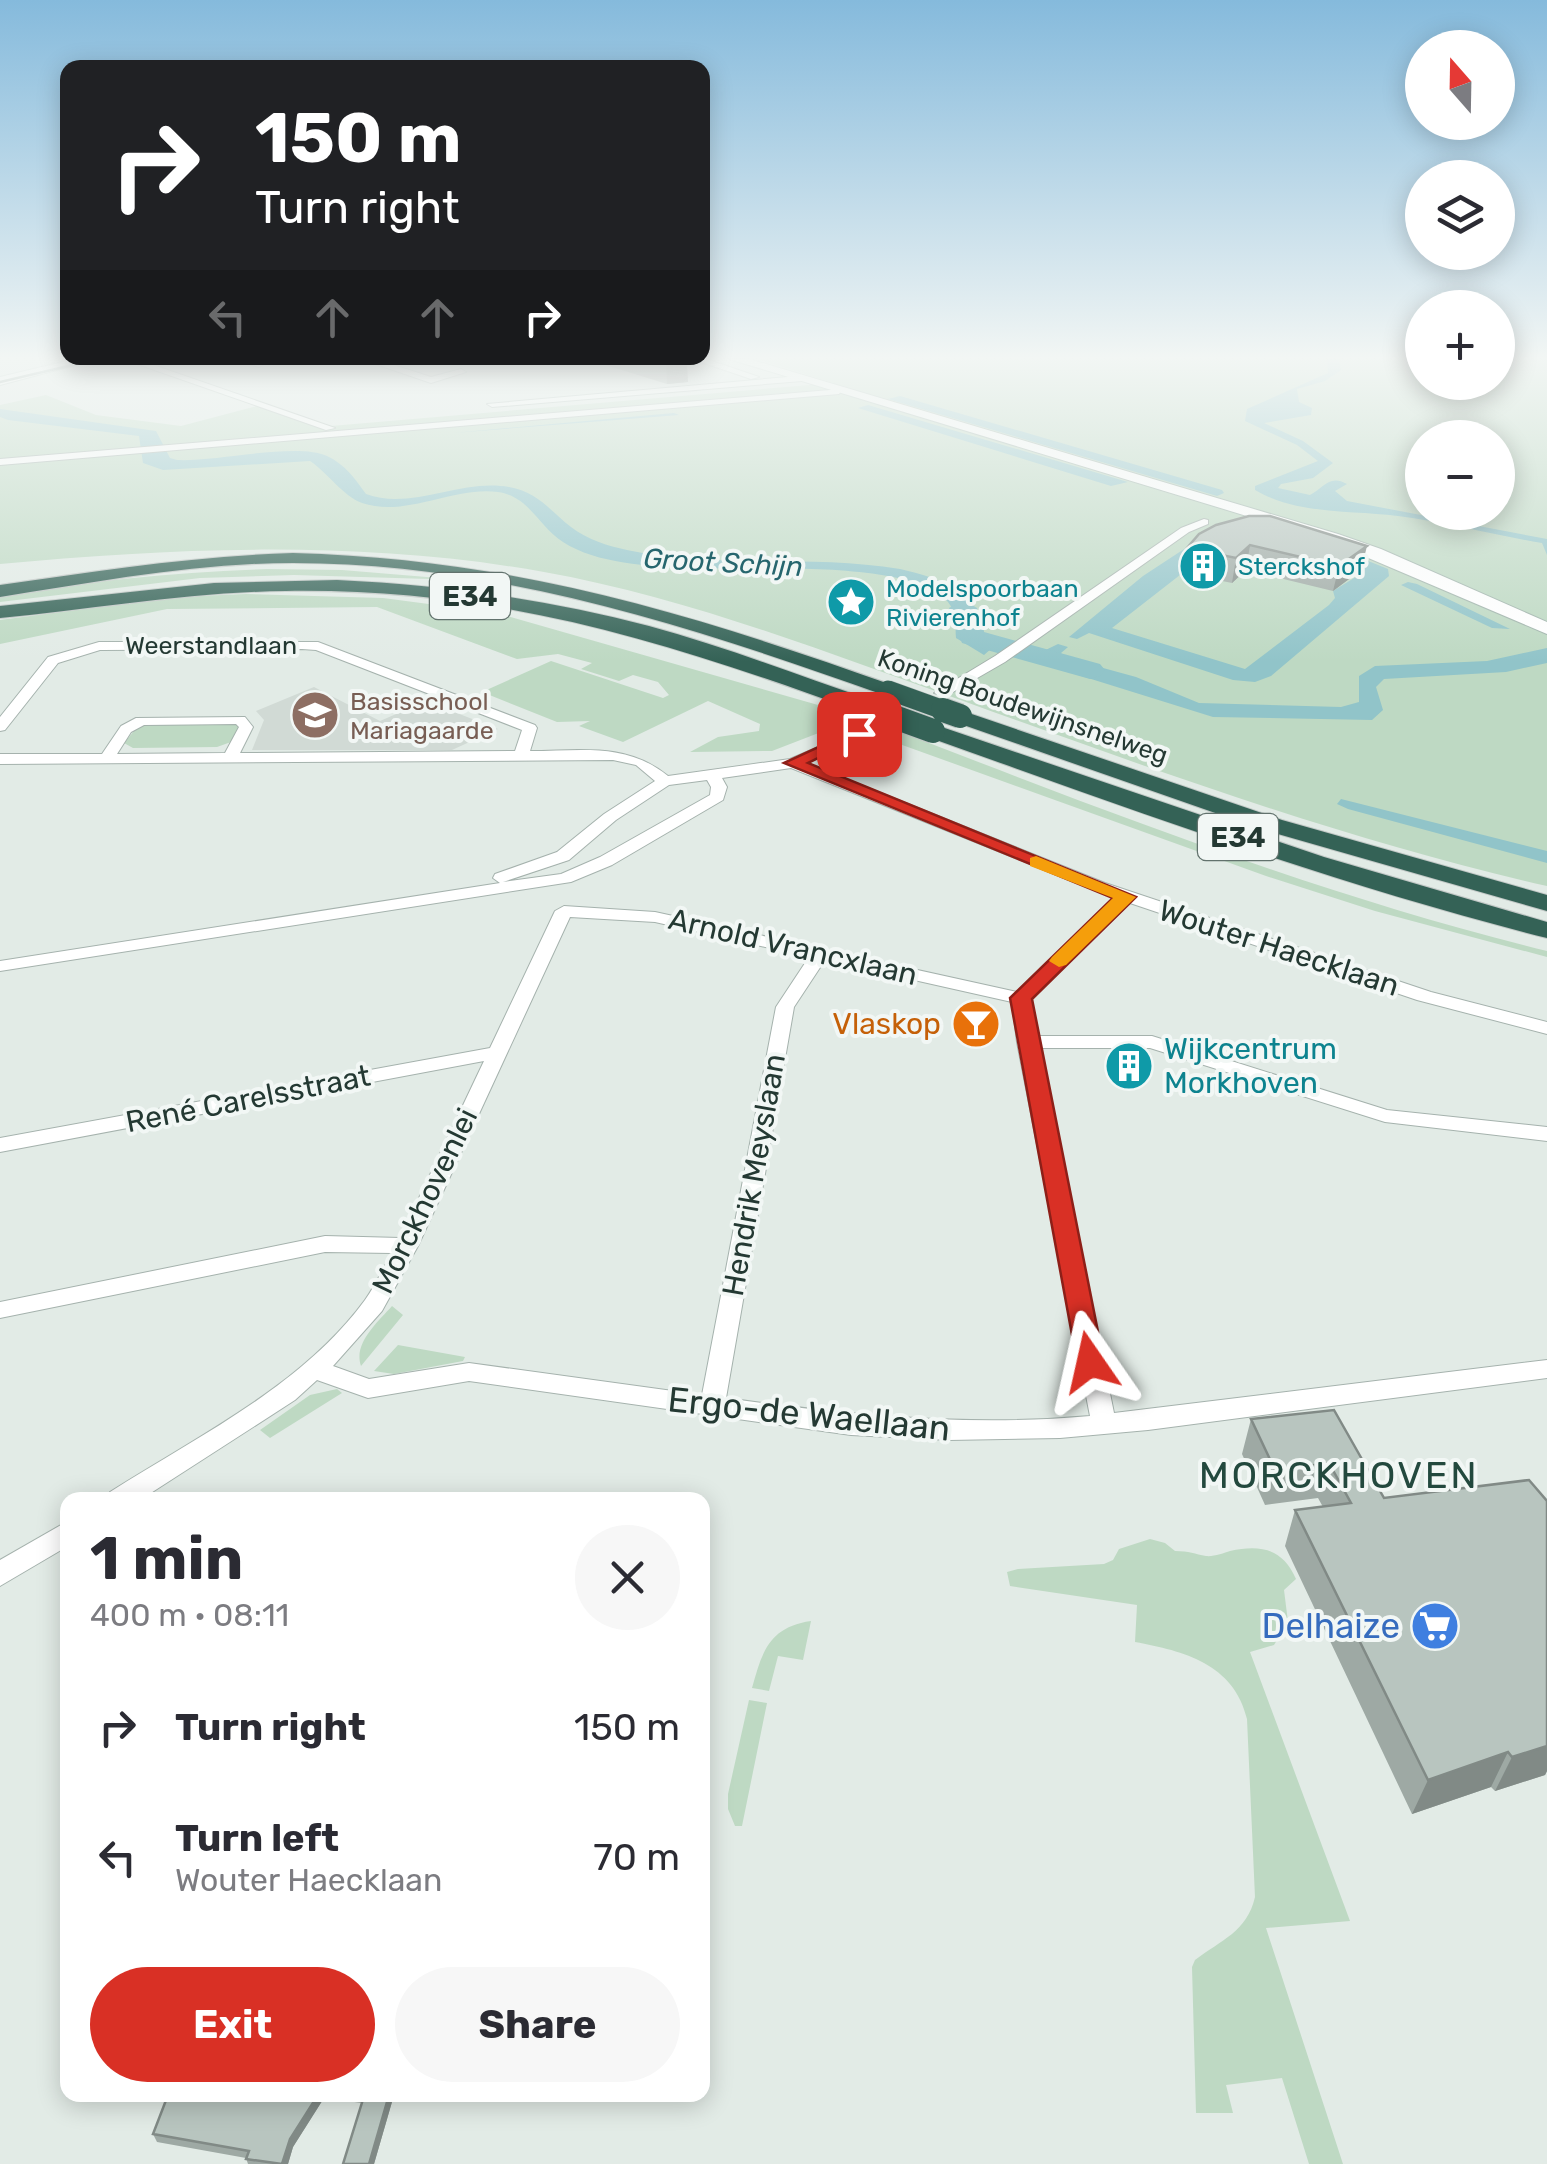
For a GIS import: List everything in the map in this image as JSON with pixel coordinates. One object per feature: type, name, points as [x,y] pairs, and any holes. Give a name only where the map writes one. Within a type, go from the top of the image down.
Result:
[{"type":"highway","points":[[0,572],[150,560],[289,558]]},
{"type":"highway","name":"Koning Boudewijnsnelweg","points":[[0,591],[103,576],[289,558],[435,567],[579,590],[687,619],[1273,825],[1547,903]]},
{"type":"highway","name":"Koning Boudewijnsnelweg","points":[[6,612],[132,594],[232,586],[329,585],[421,590],[534,606],[651,633],[1252,842],[1398,889],[1547,930]]},
{"type":"street","points":[[1072,460],[1352,543],[1547,629]]},
{"type":"street","points":[[941,693],[1000,659],[1185,530],[1204,522]]},
{"type":"street","name":"Weerstandlaan","points":[[0,727],[53,660],[99,646],[302,645],[334,652],[530,728],[521,757]]},
{"type":"street","points":[[106,759],[126,728],[141,721],[240,720],[246,727],[229,759]]},
{"type":"street","points":[[412,900],[525,871],[563,856],[665,781],[793,763],[880,726]]},
{"type":"street","points":[[0,760],[624,756],[641,762],[665,781]]},
{"type":"street","name":"Wouter Haecklaan","points":[[793,763],[1126,897],[1424,996],[1547,1028]]},
{"type":"street","points":[[0,966],[545,882],[592,868],[710,802],[720,792],[711,772]]},
{"type":"street","points":[[525,871],[545,882],[564,910]]},
{"type":"street","points":[[1104,1424],[1021,998],[1126,897]]},
{"type":"street","name":"Arnold Vrancxlaan","points":[[564,910],[655,916],[1021,998]]},
{"type":"street","name":"Morckhovenlei","points":[[132,1492],[258,1413],[315,1369],[374,1305],[408,1246],[564,910]]},
{"type":"street","name":"Hendrik Meyslaan","points":[[712,1406],[785,1007],[820,954]]},
{"type":"street","points":[[1027,1042],[1152,1042],[1384,1116],[1547,1134]]},
{"type":"street","name":"René Carelsstraat","points":[[0,1145],[496,1052]]},
{"type":"street","points":[[0,1310],[325,1244],[408,1246]]},
{"type":"street","name":"Ergo-de Waellaan","points":[[315,1369],[368,1388],[469,1372],[851,1425],[949,1430],[1104,1424],[1547,1369]]},
{"type":"street","points":[[0,1574],[60,1537]]},
{"type":"shaded area","name":"Basisschool Mariagaarde","points":[[314,687],[380,721],[426,701],[498,729],[452,750],[252,750],[264,720],[256,711]]},
{"type":"green space","points":[[0,460],[1405,460],[1405,530],[1515,530],[1515,460],[1547,460],[1547,886],[1327,826],[1182,779],[758,628],[598,583],[477,562],[409,555],[272,550],[0,564]]},
{"type":"green space","points":[[267,569],[342,570],[463,580],[294,575],[200,578],[0,602],[0,595],[67,585]]},
{"type":"green space","points":[[246,594],[383,598],[497,613],[860,717],[772,751],[690,752],[718,737],[759,731],[760,724],[708,701],[623,742],[579,726],[590,721],[557,722],[482,692],[551,661],[663,698],[669,695],[658,682],[633,675],[619,681],[581,669],[592,663],[558,654],[517,659],[377,607],[167,609],[0,644],[0,620],[174,597]]},
{"type":"green space","points":[[139,725],[239,727],[231,742],[217,747],[133,748],[124,743]]},
{"type":"green space","points":[[890,728],[1215,850],[1380,905],[1547,951],[1547,957],[1375,911],[1266,876],[880,737]]},
{"type":"green space","points":[[392,1306],[403,1315],[361,1366],[359,1357],[364,1341]]},
{"type":"green space","points":[[398,1345],[465,1357],[463,1361],[394,1374],[374,1371]]},
{"type":"green space","points":[[337,1389],[342,1393],[270,1438],[260,1430],[310,1395]]},
{"type":"green space","points":[[1150,1539],[1175,1551],[1206,1556],[1241,1549],[1270,1551],[1285,1561],[1296,1579],[1284,1590],[1288,1622],[1274,1645],[1250,1652],[1350,1921],[1266,1928],[1343,2164],[1309,2164],[1282,2078],[1226,2085],[1233,2113],[1196,2113],[1192,1967],[1195,1960],[1239,1927],[1255,1897],[1247,1719],[1240,1700],[1231,1685],[1205,1663],[1135,1642],[1137,1605],[1010,1586],[1007,1572],[1104,1564],[1113,1560],[1119,1549]]},
{"type":"green space","points":[[811,1621],[803,1660],[778,1656],[769,1691],[752,1688],[764,1653],[777,1635]]},
{"type":"green space","points":[[749,1700],[767,1703],[742,1826],[735,1826],[728,1809],[728,1794]]},
{"type":"water","name":"Groot Schijn","points":[[143,460],[333,460],[366,494],[383,498],[419,497],[491,485],[519,489],[536,497],[583,535],[627,550],[695,559],[866,565],[928,577],[965,596],[981,618],[984,633],[1001,640],[984,655],[956,638],[954,615],[948,602],[928,588],[900,579],[826,570],[657,566],[591,555],[563,542],[526,506],[498,492],[464,493],[413,505],[379,507],[355,500],[310,461],[163,470]]},
{"type":"water","points":[[1027,460],[1054,460],[1128,482],[1111,486]]},
{"type":"water","points":[[1095,460],[1119,460],[1222,490],[1224,493],[1217,496]]},
{"type":"water","points":[[1317,460],[1329,460],[1333,463],[1313,478],[1281,484],[1278,488],[1310,495],[1331,481],[1341,481],[1347,484],[1335,491],[1347,501],[1405,512],[1405,517],[1307,508],[1272,498],[1255,490],[1255,486]]},
{"type":"water","points":[[1474,530],[1500,530],[1547,539],[1547,555],[1542,543]]},
{"type":"water","points":[[1207,534],[1341,550],[1388,569],[1389,576],[1271,676],[1255,682],[1233,680],[1089,633],[1077,639],[1069,637],[1143,576]],"holes":[[[1212,550],[1358,571],[1359,575],[1333,591],[1335,598],[1329,605],[1245,669],[1112,628]]]},
{"type":"water","points":[[1408,582],[1510,629],[1492,628],[1401,585]]},
{"type":"water","points":[[1058,644],[1068,647],[1061,653],[1063,657],[1136,677],[1199,703],[1341,707],[1359,702],[1359,676],[1375,666],[1487,661],[1547,648],[1547,663],[1506,672],[1384,679],[1376,687],[1383,710],[1372,720],[1213,717],[1027,659]]},
{"type":"water","points":[[1341,799],[1547,851],[1547,863],[1348,809],[1337,804]]},
{"type":"building","points":[[1249,516],[1270,516],[1367,546],[1339,566],[1250,545],[1236,558],[1187,548],[1199,534],[1216,525]]},
{"type":"building","name":"Delhaize","points":[[1334,1410],[1384,1498],[1529,1480],[1547,1501],[1547,1746],[1512,1757],[1508,1752],[1428,1780],[1295,1510],[1351,1503],[1329,1463],[1275,1470],[1251,1419]]},
{"type":"building","points":[[165,2102],[314,2102],[290,2139],[282,2164],[246,2159],[249,2151],[153,2134]]},
{"type":"building","points":[[362,2102],[387,2102],[369,2164],[343,2164]]},
{"type":"waterway","name":"Groot Schijn","points":[[963,608],[972,637],[1090,670]]},
{"type":"slow traffic","points":[[1036,862],[1126,897],[1059,961]]},
{"type":"place","name":"Sterckshof","points":[[1203,566]]},
{"type":"place","name":"Modelspoorbaan Rivierenhof","points":[[851,602]]},
{"type":"place","name":"Basisschool Mariagaarde","points":[[315,715]]},
{"type":"place","name":"Vlaskop","points":[[976,1024]]},
{"type":"place","name":"Wijkcentrum Morkhoven","points":[[1129,1066]]},
{"type":"place","name":"Delhaize","points":[[1435,1626]]},
{"type":"district","name":"MORCKHOVEN","points":[[1339,1475]]},
{"type":"route","points":[[859,734],[793,763],[1126,897],[1021,998],[1090,1362]]}]
